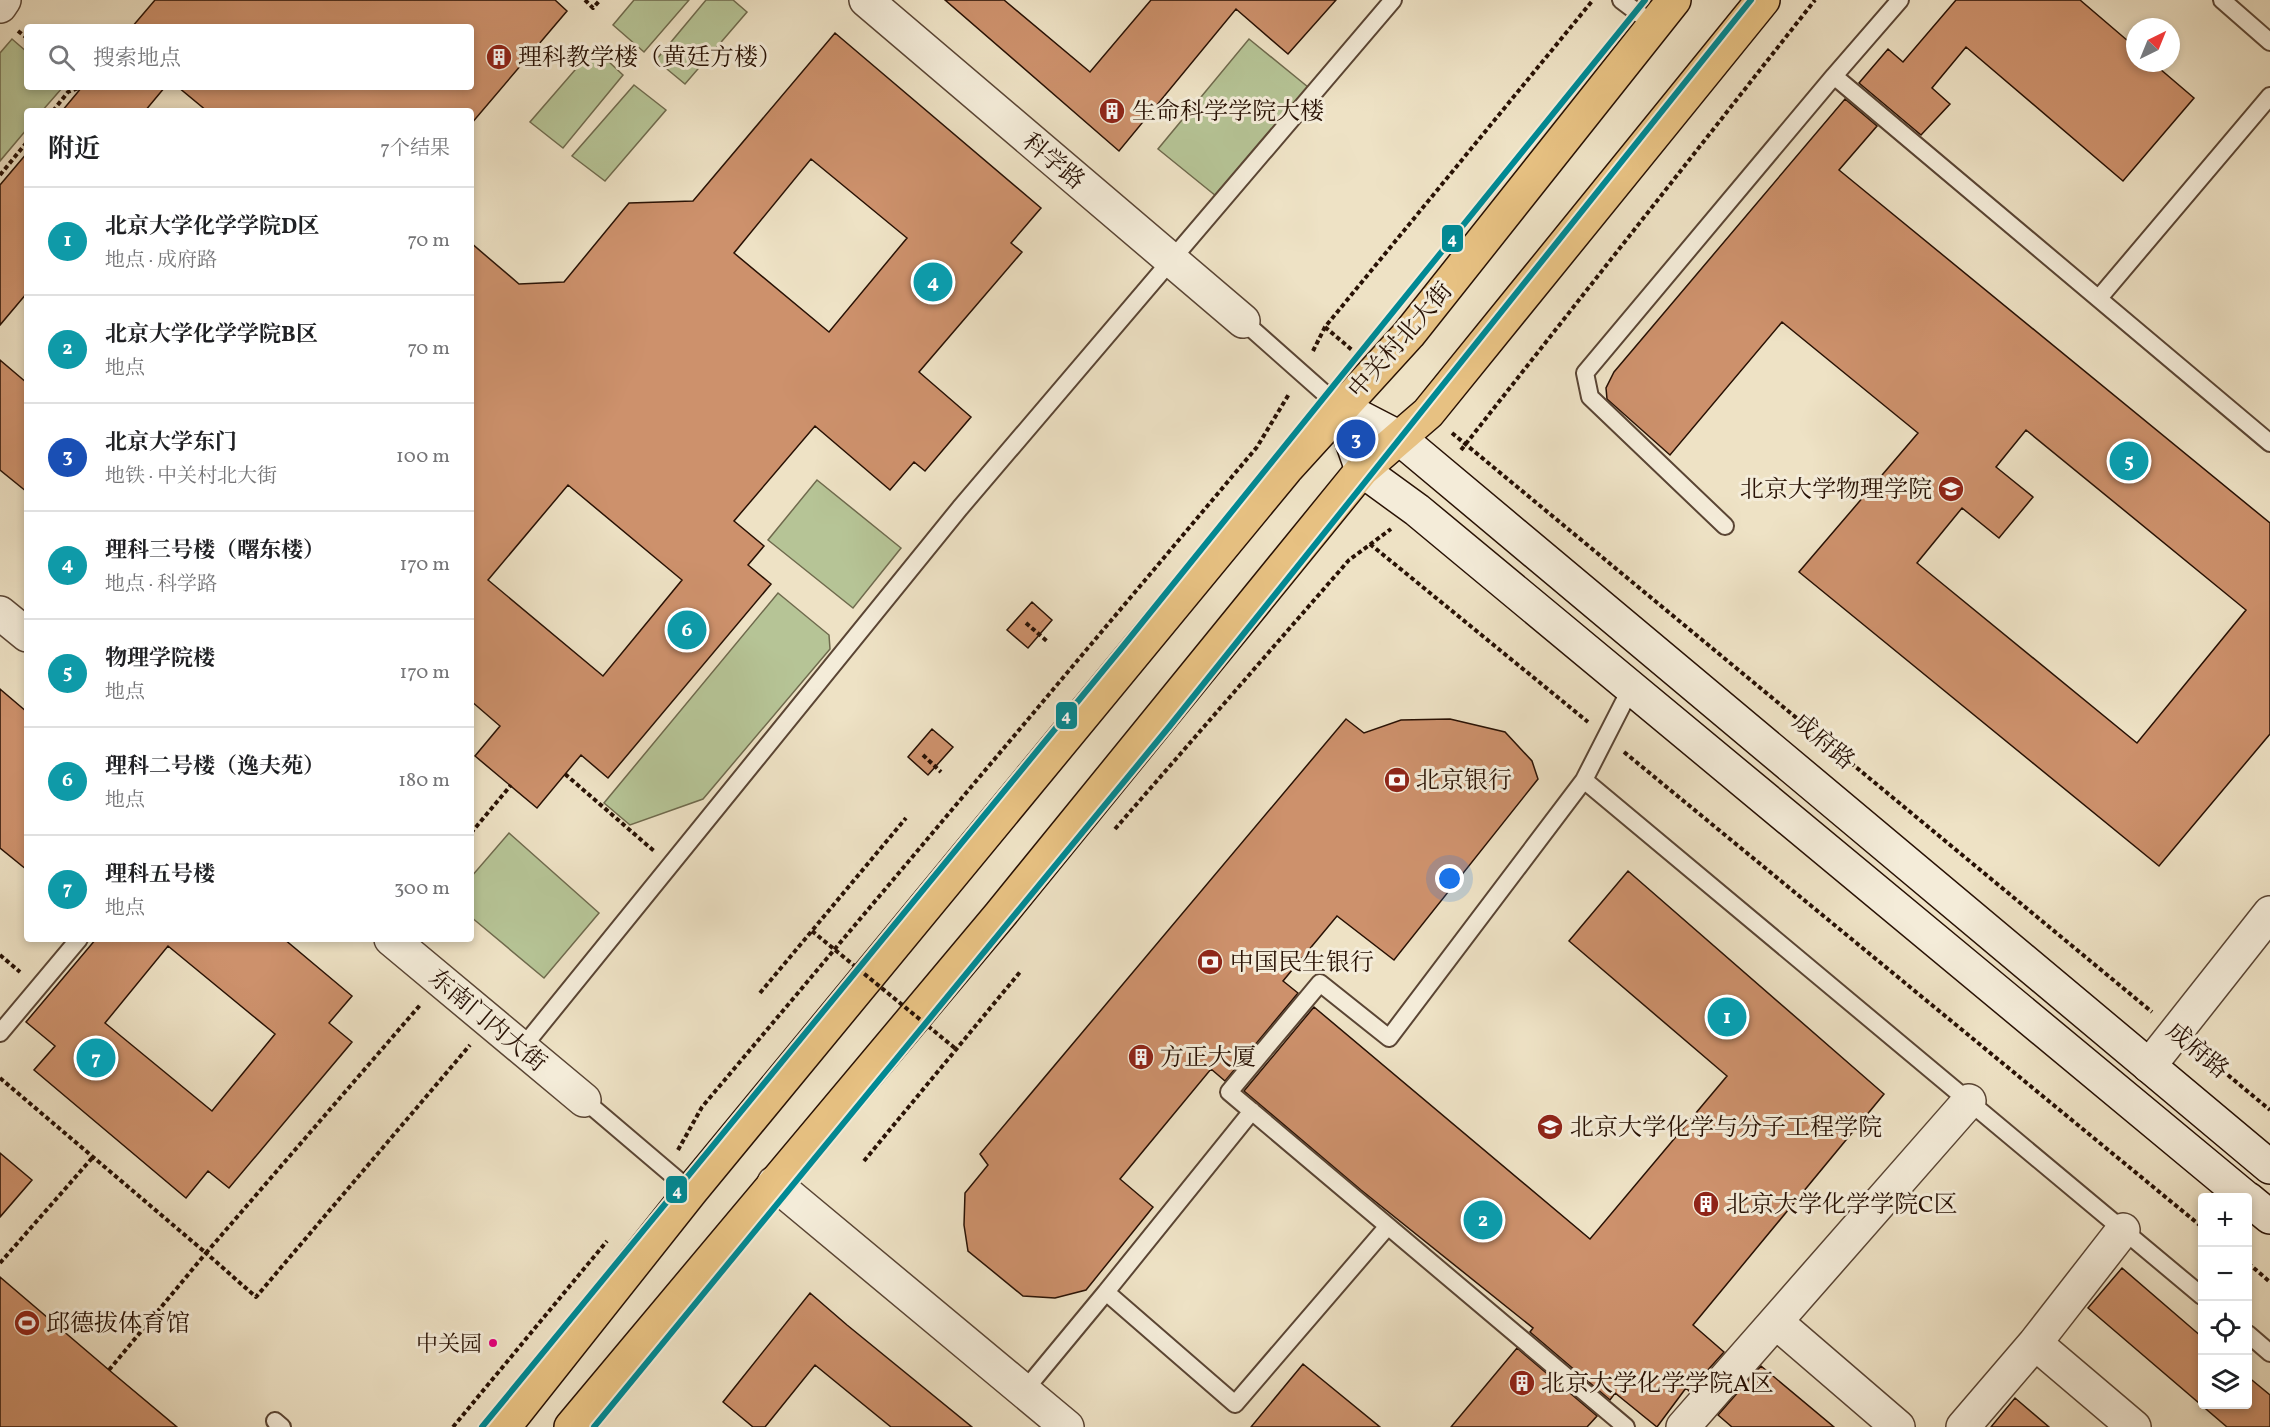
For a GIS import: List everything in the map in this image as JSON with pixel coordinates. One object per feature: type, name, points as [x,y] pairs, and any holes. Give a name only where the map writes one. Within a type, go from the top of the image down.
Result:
[{"type":"main road","points":[[0,6],[4,0]]},
{"type":"main road","name":"科学路","points":[[866,0],[1243,321]]},
{"type":"main road","name":"中关村北大街","points":[[504,1427],[691,1191],[1286,469],[1340,407],[1378,371],[1409,334],[1674,0]]},
{"type":"main road","points":[[571,1427],[1000,915],[1362,470],[1428,413],[1762,0]]},
{"type":"main road","points":[[1340,407],[1362,470],[1417,510],[2241,1193]]},
{"type":"main road","name":"成府路","points":[[1340,407],[1398,437],[2270,1167]]},
{"type":"main road","points":[[0,613],[24,633]]},
{"type":"main road","points":[[2149,1066],[2270,913]]},
{"type":"main road","name":"东南门内大街","points":[[395,942],[584,1100]]},
{"type":"main road","points":[[1683,1427],[1969,1101]]},
{"type":"main road","points":[[774,1183],[1067,1427]]},
{"type":"main road","points":[[2252,1202],[2270,1217]]},
{"type":"main road","points":[[1963,1427],[2035,1343],[2124,1230]]},
{"type":"main road","points":[[1776,1322],[1898,1427]]},
{"type":"main road","points":[[2035,1343],[2134,1427]]},
{"type":"lane","points":[[522,1048],[960,508],[1393,0]]},
{"type":"lane","points":[[1621,0],[1654,26]]},
{"type":"lane","points":[[1725,526],[1590,397],[1585,373],[1900,0]]},
{"type":"lane","points":[[2222,0],[2270,42]]},
{"type":"lane","points":[[1834,76],[2270,443]]},
{"type":"lane","points":[[2099,298],[2270,96]]},
{"type":"lane","points":[[1243,321],[1340,407]]},
{"type":"lane","points":[[1626,1427],[1229,1092],[1320,984],[1389,1038],[1584,780],[1632,688]]},
{"type":"lane","points":[[1584,780],[2198,1293]]},
{"type":"lane","points":[[0,1033],[76,942]]},
{"type":"lane","points":[[584,1100],[691,1191]]},
{"type":"lane","points":[[1024,1392],[1252,1111]]},
{"type":"lane","points":[[1106,1292],[1235,1404],[1388,1226]]},
{"type":"lane","points":[[2252,1338],[2270,1353]]},
{"type":"path","points":[[585,0],[593,8],[600,0]]},
{"type":"path","points":[[667,1169],[702,1107],[1257,447],[1302,373],[1324,327],[1593,0]]},
{"type":"path","points":[[1442,474],[1815,0]]},
{"type":"path","points":[[55,108],[68,92],[73,90]]},
{"type":"path","points":[[0,174],[24,146]]},
{"type":"path","name":"成府路","points":[[1428,413],[2270,1110]]},
{"type":"path","points":[[1108,837],[1349,560],[1417,510]]},
{"type":"path","points":[[1370,544],[2198,1224]]},
{"type":"path","points":[[1026,623],[1048,642]]},
{"type":"path","points":[[923,755],[941,772]]},
{"type":"path","points":[[565,774],[670,865]]},
{"type":"path","points":[[474,829],[511,785]]},
{"type":"path","points":[[760,993],[906,818]]},
{"type":"path","points":[[812,931],[956,1049]]},
{"type":"path","points":[[864,1161],[1020,972]]},
{"type":"path","points":[[109,1370],[206,1253],[441,981]]},
{"type":"path","points":[[0,1078],[256,1297],[490,1021]]},
{"type":"path","points":[[933,1042],[940,1033]]},
{"type":"path","points":[[0,1263],[93,1157]]},
{"type":"path","points":[[453,1427],[613,1233]]},
{"type":"path","points":[[2252,1267],[2270,1282]]},
{"type":"green space","points":[[634,0],[689,0],[644,52],[613,25]]},
{"type":"green space","points":[[706,0],[733,0],[747,12],[685,84],[656,60]]},
{"type":"green space","points":[[12,39],[24,49],[24,90],[60,90],[45,108],[24,108],[24,133],[0,161],[0,53]]},
{"type":"green space","points":[[1249,39],[1308,87],[1216,196],[1158,149]]},
{"type":"green space","points":[[594,48],[623,75],[563,148],[530,122]]},
{"type":"green space","points":[[634,85],[666,110],[605,181],[572,156]]},
{"type":"green space","points":[[817,480],[901,548],[853,608],[768,540]]},
{"type":"green space","points":[[778,593],[829,635],[830,649],[703,799],[630,825],[604,803]]},
{"type":"green space","points":[[509,833],[599,913],[544,978],[474,920],[474,874]]},
{"type":"building","name":"理科教学楼（黄廷方楼）","points":[[155,0],[555,0],[567,11],[474,120],[474,108],[203,108],[182,90],[474,90],[474,24],[135,24]]},
{"type":"building","name":"生命科学学院大楼","points":[[945,0],[1004,0],[1090,72],[1151,0],[1336,0],[1288,54],[1236,9],[1119,151]]},
{"type":"building","points":[[1956,0],[2080,0],[2126,39],[2126,72],[2164,72],[2194,98],[2123,181],[1966,47],[1932,88],[1950,104],[1921,135],[1859,83],[1888,49],[1903,62]]},
{"type":"building","points":[[835,33],[1041,208],[1011,243],[1022,252],[919,372],[971,417],[925,471],[914,462],[890,490],[815,426],[734,521],[764,546],[748,565],[771,584],[608,778],[581,755],[537,808],[475,756],[500,726],[474,704],[474,246],[519,284],[564,282],[629,203],[693,201]],"holes":[[[811,159],[907,238],[829,332],[734,253]],[[568,485],[682,580],[603,676],[488,580]]]},
{"type":"building","points":[[80,90],[162,90],[148,108],[64,108]]},
{"type":"building","points":[[1845,99],[1877,126],[1839,170],[2270,523],[2270,734],[2159,866],[1799,572],[1918,433],[1782,322],[1670,455],[1607,399],[1606,388],[1614,372]],"holes":[[[2026,430],[2246,610],[2137,743],[1917,563],[1962,508],[1999,538],[2033,497],[1996,467]]]},
{"type":"building","points":[[24,157],[24,297],[0,325],[0,185]]},
{"type":"building","points":[[0,360],[24,380],[24,490],[0,470]]},
{"type":"building","points":[[1032,602],[1052,620],[1028,648],[1007,630]]},
{"type":"building","points":[[0,689],[24,709],[24,868],[0,848]]},
{"type":"building","name":"方正大厦","points":[[1346,719],[1364,733],[1401,720],[1450,719],[1505,732],[1532,761],[1538,779],[1394,960],[1337,916],[1283,981],[1298,993],[1225,1081],[1211,1069],[1120,1179],[1153,1207],[1086,1290],[1055,1298],[1023,1296],[968,1251],[964,1225],[965,1193],[988,1165],[980,1154]]},
{"type":"building","points":[[932,729],[953,747],[928,775],[908,757]]},
{"type":"building","points":[[1628,871],[1884,1094],[1693,1325],[1724,1352],[1689,1391],[1686,1388],[1657,1427],[1615,1393],[1610,1400],[1530,1332],[1533,1328],[1361,1190],[1244,1091],[1314,1007],[1590,1239],[1727,1076],[1569,941]]},
{"type":"building","points":[[93,942],[288,942],[352,996],[329,1023],[352,1042],[229,1188],[208,1171],[186,1198],[34,1070],[55,1046],[26,1022]],"holes":[[[168,946],[275,1034],[212,1111],[105,1023]]]},
{"type":"building","points":[[0,1153],[32,1180],[0,1217]]},
{"type":"building","points":[[2122,1268],[2198,1334],[2198,1402],[2088,1308]]},
{"type":"building","name":"邱德拔体育馆","points":[[0,1277],[109,1370],[177,1427],[0,1427]]},
{"type":"building","points":[[810,1293],[972,1427],[891,1427],[815,1365],[765,1427],[753,1427],[723,1402]]},
{"type":"building","name":"北京大学化学学院A区","points":[[1517,1348],[1597,1416],[1587,1427],[1451,1427]]},
{"type":"building","points":[[1303,1364],[1380,1427],[1251,1427]]},
{"type":"building","points":[[1761,1366],[1834,1427],[1732,1427],[1718,1415]]},
{"type":"building","points":[[2252,1380],[2270,1395],[2270,1427],[2227,1427],[2206,1409],[2252,1409]]},
{"type":"building","points":[[2015,1398],[2049,1427],[1991,1427]]},
{"type":"transit line","name":"4","points":[[482,1427],[1120,650],[1645,0]]},
{"type":"transit line","name":"4","points":[[594,1427],[1169,727],[1751,0]]},
{"type":"place","name":"理科教学楼（黄廷方楼）","points":[[499,57]]},
{"type":"place","name":"生命科学学院大楼","points":[[1112,111]]},
{"type":"place","name":"理科三号楼（曙东楼）","points":[[933,282]]},
{"type":"place","name":"北京大学东门","points":[[1356,439]]},
{"type":"place","name":"物理学院楼","points":[[2129,461]]},
{"type":"place","name":"北京大学物理学院","points":[[1951,489]]},
{"type":"place","name":"理科二号楼（逸夫苑）","points":[[687,630]]},
{"type":"place","name":"北京银行","points":[[1397,780]]},
{"type":"place","name":"中国民生银行","points":[[1210,962]]},
{"type":"place","name":"北京大学化学学院D区","points":[[1727,1017]]},
{"type":"place","name":"方正大厦","points":[[1141,1057]]},
{"type":"place","name":"理科五号楼","points":[[96,1058]]},
{"type":"place","name":"北京大学化学与分子工程学院","points":[[1550,1127]]},
{"type":"place","name":"北京大学化学学院C区","points":[[1706,1204]]},
{"type":"place","name":"北京大学化学学院B区","points":[[1483,1220]]},
{"type":"place","name":"邱德拔体育馆","points":[[27,1323]]},
{"type":"place","name":"中关园","points":[[493,1343]]},
{"type":"place","name":"北京大学化学学院A区","points":[[1522,1383]]}]
